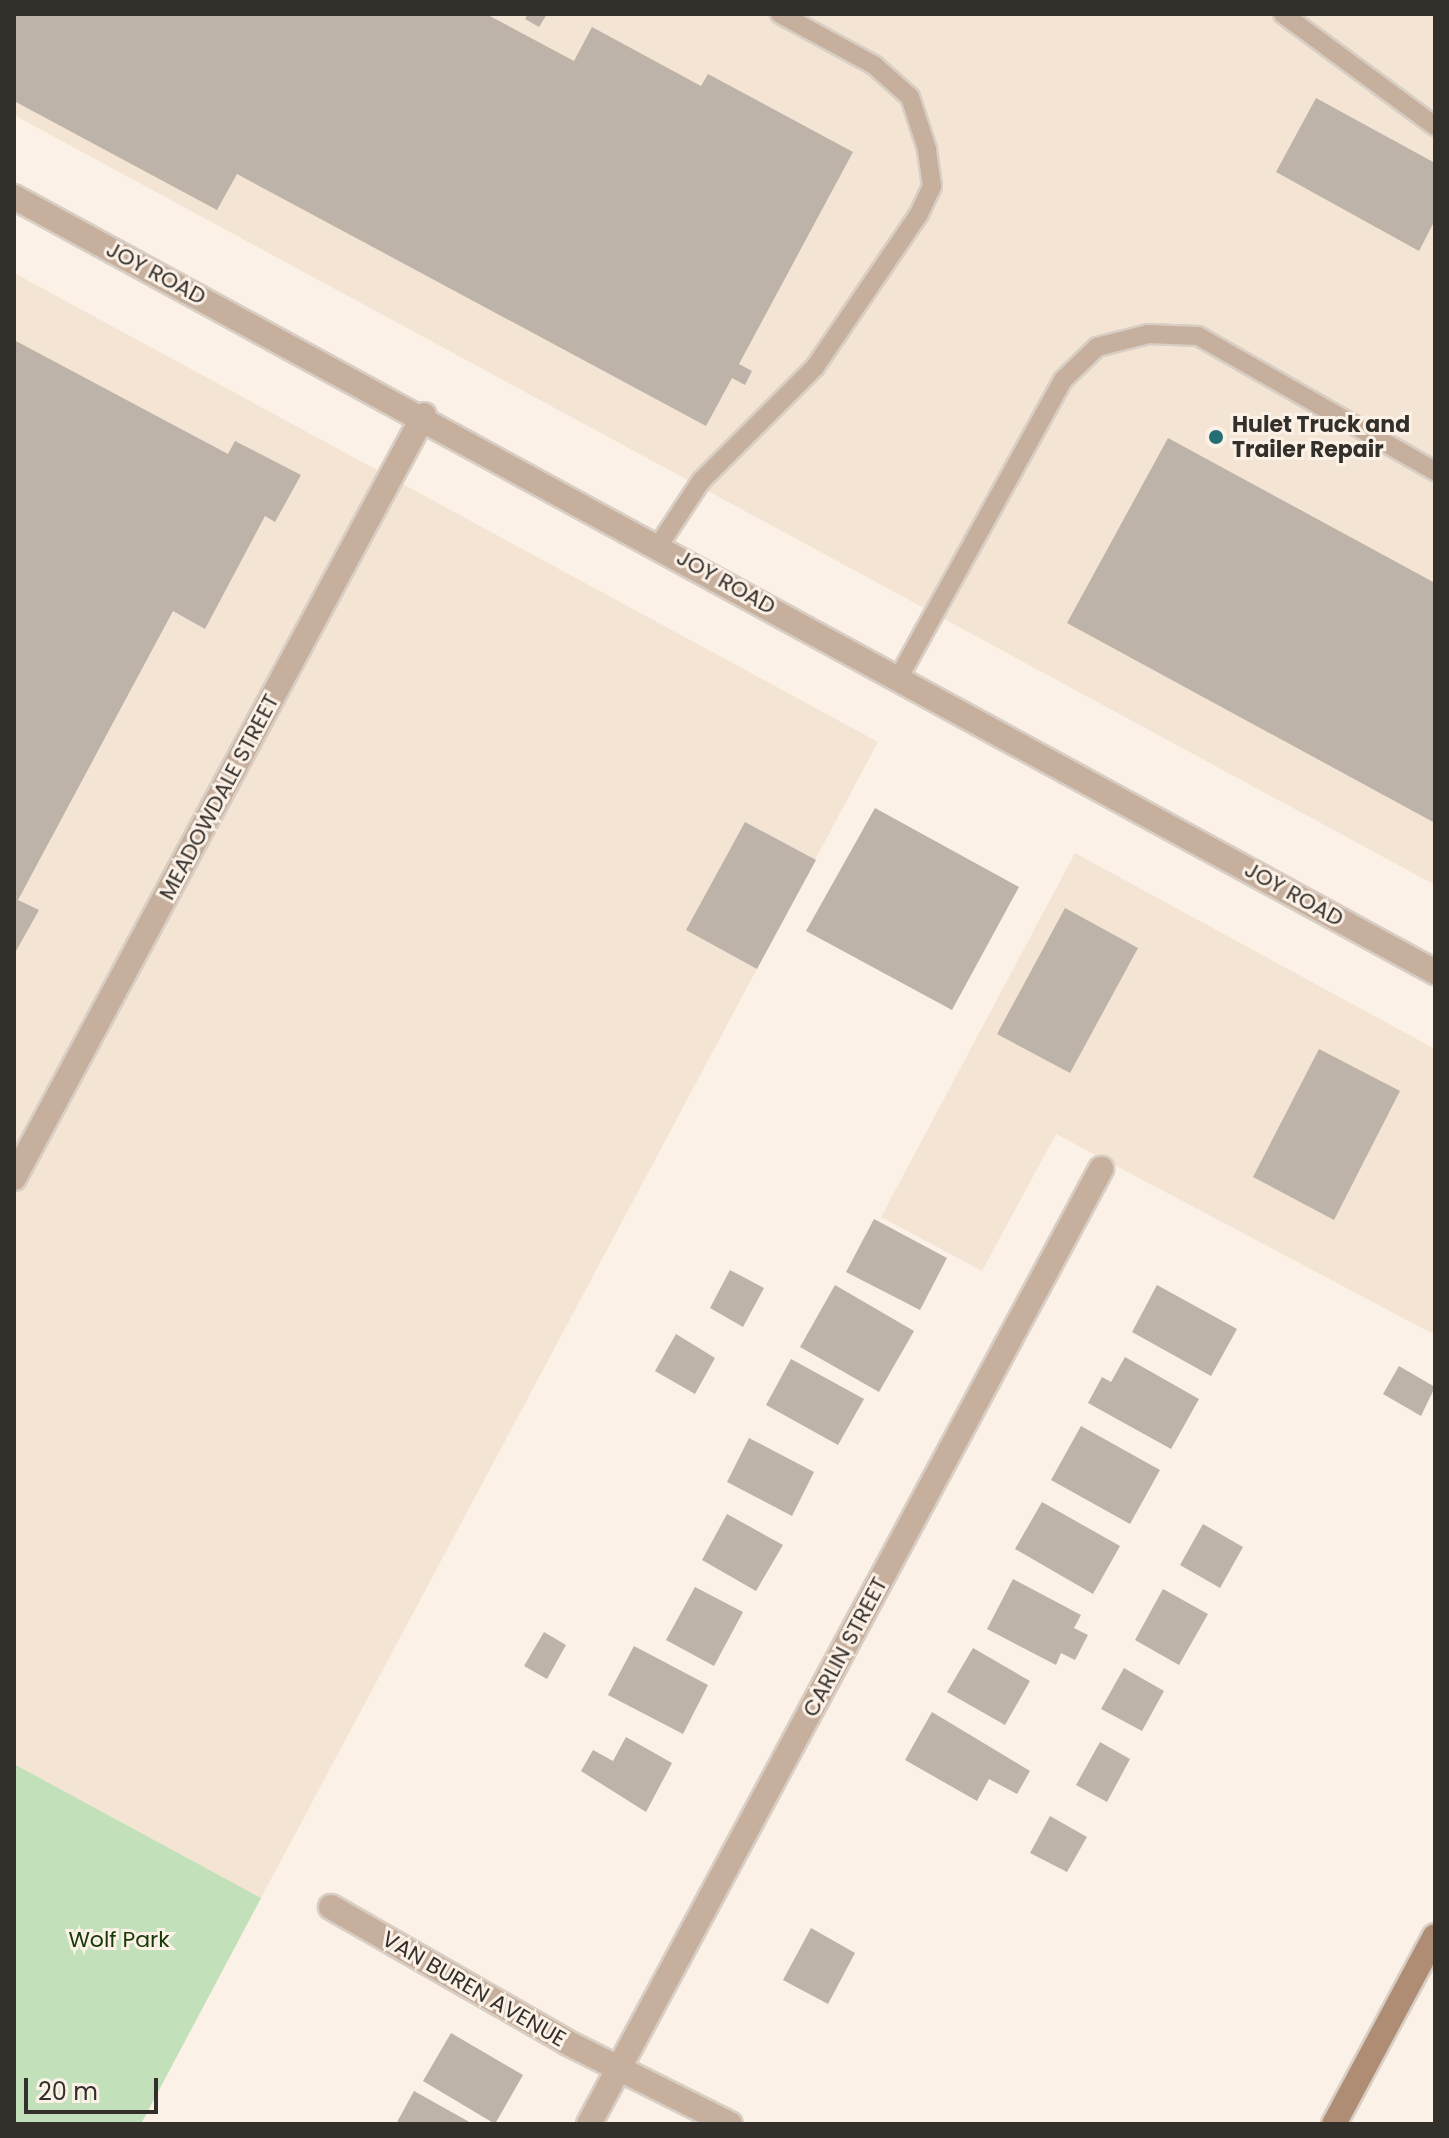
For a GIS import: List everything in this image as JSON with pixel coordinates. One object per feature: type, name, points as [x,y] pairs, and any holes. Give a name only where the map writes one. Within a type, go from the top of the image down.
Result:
[{"type":"main road","points":[[1334,2124],[1435,1936]]},
{"type":"street","name":"JOY ROAD","points":[[14,197],[424,415],[1435,972]]},
{"type":"street","name":"MEADOWDALE STREET","points":[[14,1178],[424,415]]},
{"type":"street","name":"CARLIN STREET","points":[[589,2124],[1101,1169]]},
{"type":"street","name":"VAN BUREN AVENUE","points":[[331,1907],[619,2067],[730,2124]]},
{"type":"lane","points":[[659,545],[701,481],[815,367],[919,214],[932,186],[927,149],[910,97],[874,65],[813,22],[780,14]]},
{"type":"lane","points":[[1283,14],[1435,126]]},
{"type":"lane","points":[[899,677],[1063,380],[1097,347],[1148,334],[1198,336],[1435,471]]},
{"type":"shaded area","points":[[14,14],[1435,14],[1435,885],[14,115]]},
{"type":"shaded area","points":[[14,273],[878,742],[261,1898],[14,1764]]},
{"type":"shaded area","points":[[1075,853],[1435,1049],[1435,1335],[1056,1134],[982,1271],[881,1217]]},
{"type":"green space","name":"Wolf Park","points":[[14,1764],[261,1898],[141,2124],[14,2124]]},
{"type":"building","points":[[14,14],[486,14],[574,61],[592,27],[701,86],[708,74],[853,152],[739,364],[752,371],[745,385],[732,378],[706,426],[237,174],[217,210],[14,101]]},
{"type":"building","points":[[528,14],[547,14],[539,27],[525,19]]},
{"type":"building","points":[[1316,98],[1435,163],[1435,220],[1419,251],[1276,172]]},
{"type":"building","points":[[14,340],[228,454],[235,441],[301,475],[275,522],[265,516],[205,629],[173,611],[18,900],[39,910],[16,951]]},
{"type":"building","points":[[1168,438],[1435,583],[1435,823],[1067,623]]},
{"type":"building","points":[[875,808],[1019,887],[952,1010],[806,931]]},
{"type":"building","points":[[745,822],[816,860],[757,969],[686,930]]},
{"type":"building","points":[[1065,908],[1138,948],[1070,1073],[997,1034]]},
{"type":"building","points":[[1319,1049],[1400,1091],[1334,1220],[1253,1177]]},
{"type":"building","points":[[874,1219],[947,1258],[920,1310],[846,1272]]},
{"type":"building","points":[[730,1270],[764,1288],[743,1327],[710,1308]]},
{"type":"building","points":[[835,1285],[914,1331],[879,1392],[800,1347]]},
{"type":"building","points":[[1157,1285],[1237,1329],[1211,1376],[1132,1332]]},
{"type":"building","points":[[676,1334],[715,1358],[695,1394],[655,1371]]},
{"type":"building","points":[[1125,1357],[1199,1399],[1171,1449],[1088,1403],[1102,1377],[1111,1382]]},
{"type":"building","points":[[791,1359],[864,1399],[838,1445],[766,1405]]},
{"type":"building","points":[[1399,1366],[1435,1387],[1421,1416],[1383,1394]]},
{"type":"building","points":[[1081,1426],[1160,1470],[1130,1524],[1051,1480]]},
{"type":"building","points":[[749,1438],[814,1472],[792,1516],[727,1482]]},
{"type":"building","points":[[1042,1502],[1120,1546],[1093,1594],[1015,1549]]},
{"type":"building","points":[[727,1514],[783,1545],[756,1591],[702,1560]]},
{"type":"building","points":[[1203,1524],[1243,1547],[1220,1588],[1180,1565]]},
{"type":"building","points":[[1013,1579],[1081,1615],[1074,1628],[1088,1635],[1075,1660],[1061,1653],[1056,1665],[987,1629]]},
{"type":"building","points":[[695,1587],[743,1612],[714,1666],[666,1640]]},
{"type":"building","points":[[1163,1589],[1208,1614],[1179,1665],[1135,1640]]},
{"type":"building","points":[[544,1632],[566,1645],[547,1679],[524,1666]]},
{"type":"building","points":[[634,1646],[708,1685],[683,1734],[608,1695]]},
{"type":"building","points":[[973,1648],[1030,1681],[1005,1725],[947,1692]]},
{"type":"building","points":[[1124,1668],[1164,1691],[1142,1731],[1101,1709]]},
{"type":"building","points":[[932,1712],[1030,1771],[1017,1794],[989,1779],[977,1801],[905,1760]]},
{"type":"building","points":[[626,1737],[672,1763],[646,1812],[581,1771],[593,1750],[613,1761]]},
{"type":"building","points":[[1100,1742],[1130,1759],[1107,1802],[1076,1785]]},
{"type":"building","points":[[1050,1816],[1087,1837],[1067,1872],[1030,1853]]},
{"type":"building","points":[[811,1928],[855,1953],[828,2004],[783,1980]]},
{"type":"building","points":[[451,2033],[523,2075],[495,2124],[423,2081]]},
{"type":"building","points":[[414,2091],[473,2124],[396,2124]]},
{"type":"place","name":"Hulet Truck and Trailer Repair","points":[[1216,437]]}]
